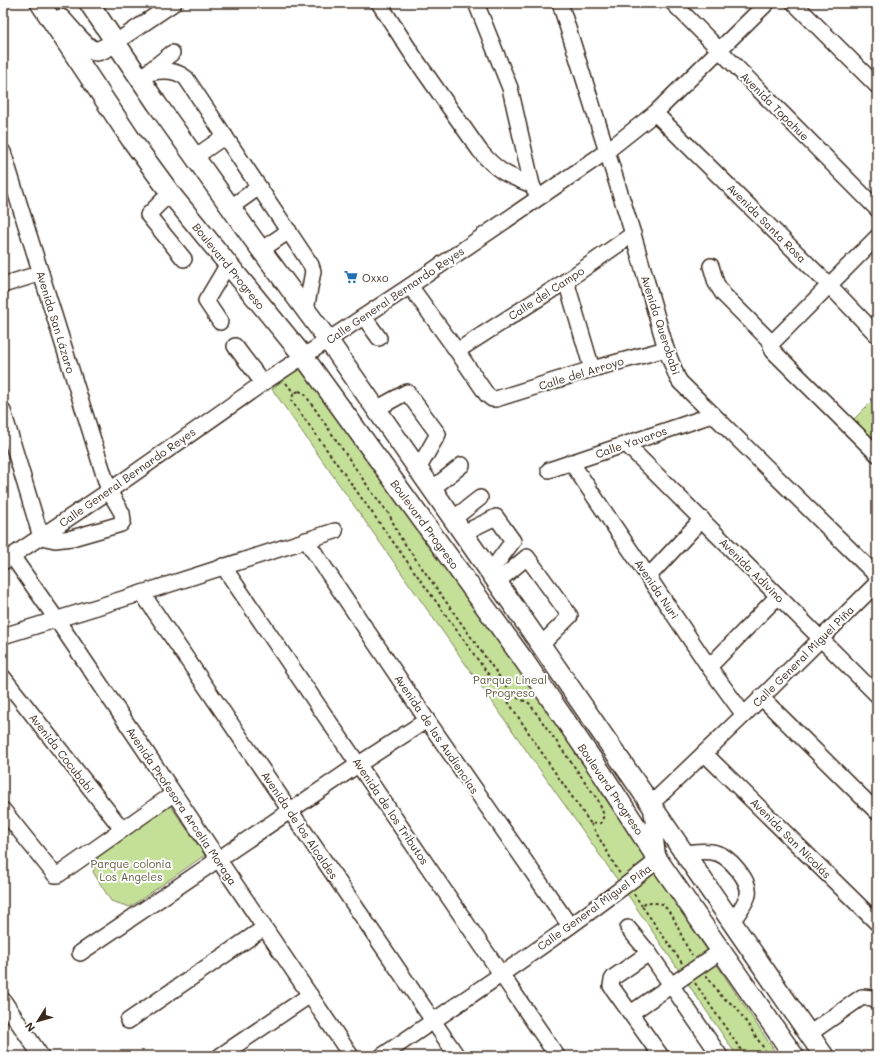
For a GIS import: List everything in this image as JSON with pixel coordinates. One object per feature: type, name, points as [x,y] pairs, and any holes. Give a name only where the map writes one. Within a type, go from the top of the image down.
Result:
[{"type":"main road","name":"Boulevard Progreso","points":[[40,3],[130,138],[228,264],[304,357],[523,659],[658,860],[794,1056]]},
{"type":"main road","points":[[48,3],[88,48],[94,51],[101,50],[116,42]]},
{"type":"main road","points":[[89,3],[116,42],[143,74],[195,157],[261,250],[328,340],[541,645],[824,1056]]},
{"type":"main road","points":[[602,775],[626,792],[651,804]]},
{"type":"main road","points":[[658,860],[679,871],[713,895]]},
{"type":"street","points":[[116,42],[174,3]]},
{"type":"street","points":[[379,3],[423,69],[491,164],[503,173],[535,191]]},
{"type":"street","points":[[476,3],[510,88],[535,191]]},
{"type":"street","name":"Avenida Querobabi","points":[[560,3],[633,234],[666,348],[676,377],[712,415],[877,576]]},
{"type":"street","name":"Avenida Topahue","points":[[673,3],[877,209]]},
{"type":"street","name":"Calle General Bernardo Reyes","points":[[6,559],[109,491],[263,383],[410,286],[535,191],[607,151],[656,113],[767,3]]},
{"type":"street","points":[[794,3],[877,86]]},
{"type":"street","points":[[143,74],[172,53]]},
{"type":"street","points":[[143,74],[170,71],[181,73],[186,78],[312,267],[306,310]]},
{"type":"street","name":"Avenida Santa Rosa","points":[[656,113],[877,334]]},
{"type":"street","points":[[195,157],[224,136]]},
{"type":"street","name":"Avenida San Lázaro","points":[[3,152],[109,491],[122,513],[123,521],[121,524],[72,538],[55,540],[41,536]]},
{"type":"street","points":[[231,208],[259,187]]},
{"type":"street","points":[[171,192],[148,215],[184,259]]},
{"type":"street","points":[[261,250],[289,231]]},
{"type":"street","name":"Calle del Campo","points":[[457,351],[566,281],[633,234]]},
{"type":"street","points":[[772,345],[877,237]]},
{"type":"street","points":[[220,322],[206,301],[228,264]]},
{"type":"street","points":[[712,266],[716,283],[723,294],[772,345],[773,351],[877,454]]},
{"type":"street","points":[[3,285],[41,273]]},
{"type":"street","points":[[566,281],[592,369]]},
{"type":"street","points":[[410,286],[457,351]]},
{"type":"street","points":[[364,317],[378,338]]},
{"type":"street","points":[[235,346],[263,383]]},
{"type":"street","name":"Calle del Arroyo","points":[[457,351],[487,396],[492,399],[496,399],[666,348]]},
{"type":"street","points":[[376,409],[407,392],[438,434],[418,469]]},
{"type":"street","points":[[3,411],[41,536]]},
{"type":"street","name":"Calle Yavaros","points":[[549,470],[712,415]]},
{"type":"street","name":"Avenida Adivino","points":[[626,444],[877,695]]},
{"type":"street","name":"Avenida Nuri","points":[[571,462],[709,668],[744,715]]},
{"type":"street","points":[[432,489],[462,465]]},
{"type":"street","points":[[458,526],[480,498]]},
{"type":"street","points":[[458,526],[496,517],[512,541],[493,577]]},
{"type":"street","points":[[648,577],[702,519]]},
{"type":"street","points":[[3,636],[335,531]]},
{"type":"street","name":"Avenida de las Audiencias","points":[[306,540],[427,720],[570,926]]},
{"type":"street","points":[[493,577],[527,557],[570,616],[541,645]]},
{"type":"street","name":"Avenida Profesora Arcelia Moraga","points":[[6,559],[57,620],[351,1056]]},
{"type":"street","name":"Avenida de los Tributos","points":[[223,566],[557,1056]]},
{"type":"street","name":"Calle General Miguel Piña","points":[[382,1056],[570,926],[658,860],[651,804],[744,715],[877,583]]},
{"type":"street","name":"Avenida de los Alcaldes","points":[[142,593],[458,1056]]},
{"type":"street","points":[[709,668],[778,596]]},
{"type":"street","name":"Avenida Cocubabi","points":[[3,677],[122,829]]},
{"type":"street","points":[[762,697],[877,812]]},
{"type":"street","points":[[80,953],[359,764],[427,720]]},
{"type":"street","name":"Avenida San Nicolás","points":[[704,753],[877,922]]},
{"type":"street","points":[[3,810],[55,875],[58,875],[173,794]]},
{"type":"street","points":[[685,853],[705,851],[717,853],[727,859],[743,877],[749,888],[748,896],[732,922]]},
{"type":"street","points":[[128,1021],[264,928]]},
{"type":"street","points":[[628,928],[649,952],[720,1056]]},
{"type":"street","points":[[630,1013],[672,986],[721,951]]},
{"type":"street","points":[[649,952],[614,977],[611,983],[612,989],[661,1056]]},
{"type":"street","points":[[220,1056],[310,995]]},
{"type":"street","points":[[809,1034],[862,997],[873,998],[877,1002]]},
{"type":"street","points":[[3,1000],[41,1056]]},
{"type":"path","points":[[591,824],[601,823],[604,815],[598,800],[529,703],[513,696],[400,537],[389,514],[371,491],[304,393],[299,391],[294,393],[291,400],[509,703],[591,824],[615,865]]},
{"type":"green space","name":"Parque Lineal Progreso","points":[[302,364],[534,676],[601,792],[778,1056],[737,1056],[621,885],[272,389]]},
{"type":"green space","points":[[877,396],[877,446],[852,421]]},
{"type":"green space","name":"Parque colonia Los Angeles","points":[[170,805],[205,855],[130,907],[111,901],[93,872],[99,853]]},
{"type":"place","name":"Oxxo","points":[[351,277]]}]
